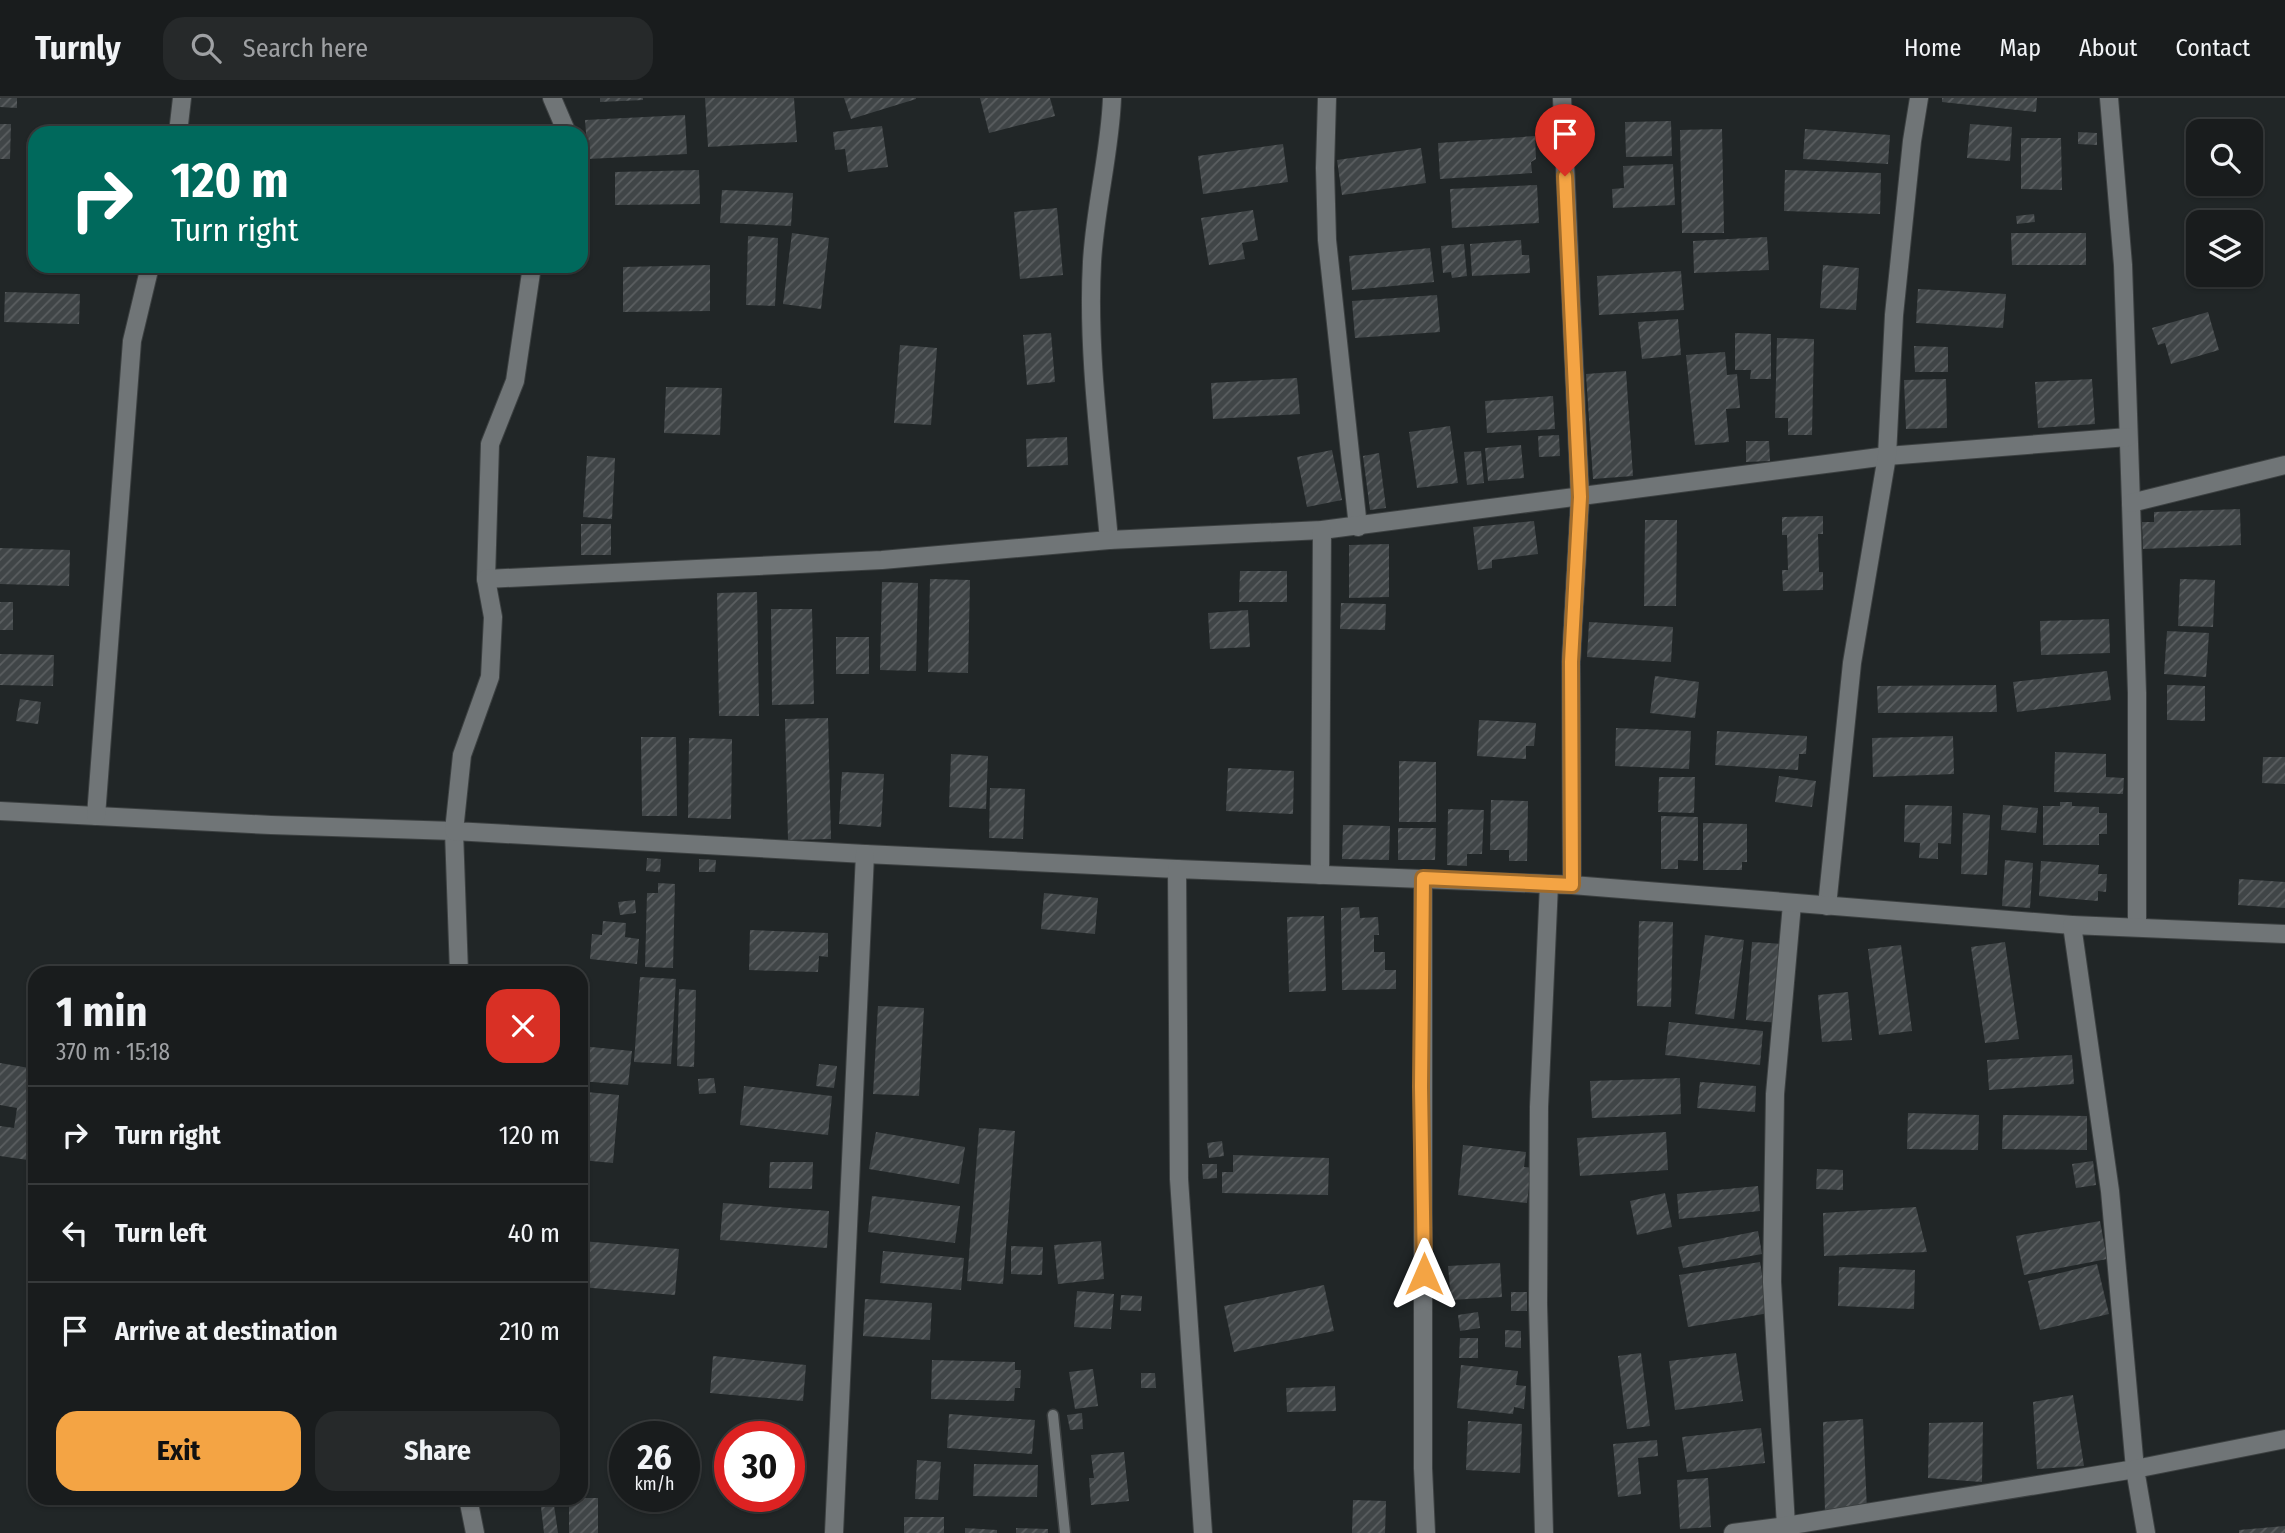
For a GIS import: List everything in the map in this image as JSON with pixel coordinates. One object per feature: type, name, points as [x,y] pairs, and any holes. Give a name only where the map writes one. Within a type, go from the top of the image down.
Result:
[{"type":"street","points":[[179,126],[182,98]]},
{"type":"street","points":[[552,98],[564,126]]},
{"type":"street","points":[[1109,540],[1092,340],[1091,263],[1111,127],[1112,98]]},
{"type":"street","points":[[1326,98],[1327,240],[1358,527]]},
{"type":"street","points":[[1562,98],[1580,497],[1571,662],[1572,885]]},
{"type":"street","points":[[1827,906],[1852,663],[1887,456],[1894,315],[1919,98]]},
{"type":"street","points":[[2109,98],[2123,265],[2137,693],[2137,927]]},
{"type":"street","points":[[96,816],[132,341],[148,273]]},
{"type":"street","points":[[459,966],[454,831],[461,755],[490,677],[493,617],[486,579],[490,444],[515,381],[531,273]]},
{"type":"street","points":[[486,579],[882,560],[1109,540],[1358,527],[1887,456],[2128,437]]},
{"type":"street","points":[[2131,503],[2285,465]]},
{"type":"street","points":[[1320,874],[1322,530]]},
{"type":"street","points":[[0,811],[454,831],[865,855],[1572,885],[2072,925],[2285,934]]},
{"type":"street","points":[[834,1533],[865,855]]},
{"type":"street","points":[[1177,869],[1179,1179],[1203,1533]]},
{"type":"street","points":[[1423,878],[1423,1468],[1426,1533]]},
{"type":"street","points":[[1544,1533],[1538,1277],[1539,1107],[1549,884]]},
{"type":"street","points":[[1786,1527],[1772,1282],[1775,1094],[1792,904]]},
{"type":"street","points":[[2072,925],[2110,1191],[2135,1469],[2146,1533]]},
{"type":"street","points":[[1733,1533],[1786,1527],[2135,1469],[2285,1439]]},
{"type":"street","points":[[469,1505],[475,1533]]},
{"type":"lane","points":[[1053,1415],[1065,1533]]},
{"type":"building","points":[[0,98],[17,98],[17,108],[0,107]]},
{"type":"building","points":[[600,98],[643,98],[643,100],[600,102]]},
{"type":"building","points":[[705,98],[794,98],[797,142],[708,147]]},
{"type":"building","points":[[844,98],[916,98],[916,99],[851,119]]},
{"type":"building","points":[[980,98],[1050,98],[1055,116],[989,133]]},
{"type":"building","points":[[1942,98],[2037,98],[2036,112],[1942,102]]},
{"type":"building","points":[[685,115],[687,154],[588,159],[588,126],[585,126],[585,120]]},
{"type":"building","points":[[1671,121],[1672,156],[1626,157],[1625,122]]},
{"type":"building","points":[[0,124],[11,124],[10,159],[0,159]]},
{"type":"building","points":[[1970,124],[2012,127],[2010,161],[1967,158]]},
{"type":"building","points":[[882,126],[888,167],[848,172],[845,149],[835,150],[833,132]]},
{"type":"building","points":[[1722,129],[1724,233],[1682,233],[1680,130]]},
{"type":"building","points":[[1805,129],[1890,135],[1888,164],[1803,159]]},
{"type":"building","points":[[2078,132],[2097,133],[2097,145],[2078,144]]},
{"type":"building","points":[[1535,136],[1536,159],[1531,162],[1532,173],[1440,179],[1438,143]]},
{"type":"building","points":[[2021,138],[2061,138],[2062,190],[2021,189]]},
{"type":"building","points":[[1283,144],[1288,182],[1203,194],[1198,156]]},
{"type":"building","points":[[1421,148],[1426,183],[1342,195],[1337,160]]},
{"type":"building","points":[[1673,164],[1675,205],[1613,208],[1612,189],[1624,188],[1623,166]]},
{"type":"building","points":[[699,170],[700,204],[615,205],[615,172]]},
{"type":"building","points":[[1785,170],[1881,173],[1880,214],[1784,211]]},
{"type":"building","points":[[1537,185],[1539,223],[1452,228],[1450,189]]},
{"type":"building","points":[[722,190],[793,193],[791,226],[720,223]]},
{"type":"building","points":[[1057,208],[1063,275],[1020,279],[1014,212]]},
{"type":"building","points":[[1253,210],[1258,240],[1242,243],[1245,259],[1209,265],[1201,218]]},
{"type":"building","points":[[2034,214],[2035,222],[2017,224],[2016,216]]},
{"type":"building","points":[[792,233],[829,238],[821,309],[783,304]]},
{"type":"building","points":[[2011,233],[2086,233],[2086,265],[2012,265]]},
{"type":"building","points":[[748,236],[778,238],[775,306],[746,305]]},
{"type":"building","points":[[1767,237],[1769,270],[1694,273],[1693,241]]},
{"type":"building","points":[[1521,240],[1522,255],[1529,255],[1530,273],[1472,276],[1470,244]]},
{"type":"building","points":[[1464,244],[1467,276],[1452,278],[1451,272],[1443,273],[1441,246]]},
{"type":"building","points":[[1430,248],[1434,282],[1352,290],[1349,256]]},
{"type":"building","points":[[710,265],[710,311],[623,312],[623,267]]},
{"type":"building","points":[[1823,265],[1859,268],[1856,310],[1820,308]]},
{"type":"building","points":[[1681,271],[1684,310],[1599,315],[1597,276]]},
{"type":"building","points":[[1918,289],[2006,294],[2003,328],[1916,323]]},
{"type":"building","points":[[5,292],[80,294],[79,324],[4,322]]},
{"type":"building","points":[[1437,295],[1440,332],[1355,338],[1352,301]]},
{"type":"building","points":[[2208,312],[2219,350],[2171,364],[2165,343],[2158,345],[2152,328]]},
{"type":"building","points":[[1678,319],[1681,355],[1642,359],[1638,322]]},
{"type":"building","points":[[1051,333],[1055,382],[1027,385],[1023,335]]},
{"type":"building","points":[[1735,333],[1771,334],[1771,379],[1750,379],[1751,370],[1735,370]]},
{"type":"building","points":[[1777,338],[1814,339],[1812,435],[1788,435],[1788,418],[1775,418]]},
{"type":"building","points":[[900,345],[937,348],[931,425],[894,423]]},
{"type":"building","points":[[1914,346],[1948,347],[1948,372],[1915,372]]},
{"type":"building","points":[[1725,352],[1727,375],[1737,374],[1740,408],[1726,409],[1729,442],[1695,445],[1686,355]]},
{"type":"building","points":[[1626,371],[1633,476],[1593,479],[1586,374]]},
{"type":"building","points":[[1297,378],[1300,414],[1213,419],[1211,383]]},
{"type":"building","points":[[1946,379],[1947,428],[1906,429],[1904,380]]},
{"type":"building","points":[[2092,379],[2095,424],[2038,428],[2035,382]]},
{"type":"building","points":[[666,387],[722,388],[720,435],[664,433]]},
{"type":"building","points":[[1553,396],[1555,429],[1487,433],[1485,401]]},
{"type":"building","points":[[1450,426],[1458,483],[1417,488],[1409,432]]},
{"type":"building","points":[[1559,435],[1560,456],[1539,457],[1538,436]]},
{"type":"building","points":[[1067,437],[1068,465],[1027,467],[1026,439]]},
{"type":"building","points":[[1746,441],[1769,441],[1770,461],[1746,462]]},
{"type":"building","points":[[1521,445],[1524,478],[1488,481],[1485,448]]},
{"type":"building","points":[[1332,450],[1342,500],[1307,507],[1297,457]]},
{"type":"building","points":[[1481,451],[1484,483],[1467,485],[1464,452]]},
{"type":"building","points":[[1379,453],[1386,508],[1370,510],[1363,456]]},
{"type":"building","points":[[587,456],[615,458],[612,519],[583,517]]},
{"type":"building","points":[[2240,509],[2241,545],[2143,549],[2142,522],[2154,522],[2154,512]]},
{"type":"building","points":[[1823,516],[1823,534],[1818,534],[1819,572],[1823,572],[1823,590],[1783,591],[1782,570],[1788,570],[1787,535],[1782,535],[1782,517]]},
{"type":"building","points":[[1645,520],[1677,520],[1676,606],[1644,606]]},
{"type":"building","points":[[1534,521],[1538,554],[1492,560],[1492,568],[1478,570],[1473,527]]},
{"type":"building","points":[[581,524],[611,524],[611,555],[581,555]]},
{"type":"building","points":[[1389,544],[1389,597],[1349,598],[1349,545]]},
{"type":"building","points":[[0,548],[70,550],[69,586],[0,584]]},
{"type":"building","points":[[1240,571],[1287,571],[1287,602],[1239,602]]},
{"type":"building","points":[[930,579],[970,580],[968,673],[928,672]]},
{"type":"building","points":[[2180,579],[2215,580],[2213,627],[2178,626]]},
{"type":"building","points":[[882,582],[918,583],[916,671],[880,670]]},
{"type":"building","points":[[757,592],[759,716],[719,716],[717,593]]},
{"type":"building","points":[[0,602],[13,602],[13,630],[0,630]]},
{"type":"building","points":[[1341,603],[1386,604],[1385,630],[1340,629]]},
{"type":"building","points":[[771,609],[812,609],[814,704],[772,705]]},
{"type":"building","points":[[1248,610],[1250,647],[1210,649],[1208,613]]},
{"type":"building","points":[[2109,619],[2110,653],[2041,655],[2040,621]]},
{"type":"building","points":[[1589,622],[1673,627],[1671,662],[1587,657]]},
{"type":"building","points":[[2167,631],[2209,633],[2206,677],[2164,674]]},
{"type":"building","points":[[836,637],[869,637],[869,674],[836,674]]},
{"type":"building","points":[[0,654],[54,655],[53,686],[0,685]]},
{"type":"building","points":[[2107,671],[2111,700],[2017,712],[2013,682]]},
{"type":"building","points":[[1655,676],[1699,682],[1695,718],[1650,713]]},
{"type":"building","points":[[1996,685],[1997,712],[1878,713],[1877,686]]},
{"type":"building","points":[[2167,685],[2205,686],[2205,721],[2167,720]]},
{"type":"building","points":[[20,699],[41,702],[38,724],[16,721]]},
{"type":"building","points":[[828,718],[831,839],[788,840],[785,719]]},
{"type":"building","points":[[1479,720],[1536,723],[1534,746],[1526,746],[1526,759],[1477,756]]},
{"type":"building","points":[[1616,728],[1691,731],[1689,769],[1615,766]]},
{"type":"building","points":[[1717,731],[1807,736],[1806,754],[1799,754],[1798,770],[1715,765]]},
{"type":"building","points":[[1953,736],[1954,774],[1873,777],[1872,738]]},
{"type":"building","points":[[641,737],[676,737],[677,816],[642,816]]},
{"type":"building","points":[[689,738],[732,739],[731,819],[688,818]]},
{"type":"building","points":[[2055,752],[2106,754],[2106,777],[2124,778],[2123,794],[2054,792]]},
{"type":"building","points":[[951,754],[988,756],[986,809],[949,807]]},
{"type":"building","points":[[2263,757],[2285,757],[2285,784],[2262,783]]},
{"type":"building","points":[[1399,761],[1436,762],[1436,822],[1399,822]]},
{"type":"building","points":[[1228,768],[1294,771],[1293,814],[1226,811]]},
{"type":"building","points":[[842,772],[884,774],[881,827],[839,824]]},
{"type":"building","points":[[1779,776],[1816,781],[1812,807],[1775,802]]},
{"type":"building","points":[[1659,777],[1695,777],[1694,813],[1658,812]]},
{"type":"building","points":[[990,788],[1025,789],[1023,839],[989,838]]},
{"type":"building","points":[[1491,800],[1528,801],[1527,861],[1509,861],[1509,850],[1490,850]]},
{"type":"building","points":[[2060,802],[2072,802],[2072,806],[2099,807],[2099,813],[2107,813],[2107,834],[2099,834],[2099,845],[2043,845],[2043,806],[2060,806]]},
{"type":"building","points":[[1905,805],[1952,806],[1951,844],[1938,843],[1938,859],[1919,858],[1920,843],[1904,842]]},
{"type":"building","points":[[2003,805],[2038,808],[2036,833],[2001,830]]},
{"type":"building","points":[[1448,809],[1484,810],[1482,854],[1467,854],[1467,866],[1447,865]]},
{"type":"building","points":[[1963,813],[1990,815],[1987,875],[1961,874]]},
{"type":"building","points":[[1661,816],[1698,817],[1698,861],[1678,860],[1678,869],[1661,869]]},
{"type":"building","points":[[1703,823],[1747,824],[1747,862],[1742,862],[1742,870],[1703,870]]},
{"type":"building","points":[[1343,825],[1390,826],[1389,860],[1342,859]]},
{"type":"building","points":[[1398,828],[1436,828],[1435,860],[1398,860]]},
{"type":"building","points":[[647,858],[661,859],[660,872],[646,871]]},
{"type":"building","points":[[699,859],[716,860],[715,872],[699,872]]},
{"type":"building","points":[[2005,860],[2033,863],[2030,908],[2002,906]]},
{"type":"building","points":[[2041,861],[2099,865],[2098,874],[2107,874],[2106,892],[2098,891],[2098,901],[2039,896]]},
{"type":"building","points":[[2239,879],[2285,882],[2285,908],[2238,905]]},
{"type":"building","points":[[658,883],[675,884],[673,968],[645,967],[647,893],[658,893]]},
{"type":"building","points":[[1044,893],[1098,898],[1095,934],[1041,929]]},
{"type":"building","points":[[635,900],[636,913],[620,915],[618,902]]},
{"type":"building","points":[[1359,907],[1360,918],[1378,917],[1379,935],[1374,935],[1374,952],[1385,952],[1385,970],[1396,970],[1396,989],[1342,990],[1341,908]]},
{"type":"building","points":[[1324,916],[1326,991],[1289,992],[1287,917]]},
{"type":"building","points":[[603,921],[626,923],[625,937],[639,939],[637,964],[590,959],[592,934],[602,935]]},
{"type":"building","points":[[1639,921],[1673,922],[1671,1007],[1637,1006]]},
{"type":"building","points":[[750,930],[828,933],[828,957],[819,956],[818,972],[749,970]]},
{"type":"building","points":[[1705,935],[1744,940],[1734,1019],[1695,1014]]},
{"type":"building","points":[[1752,942],[1785,944],[1779,1023],[1746,1020]]},
{"type":"building","points":[[2005,942],[2019,1039],[1985,1043],[1971,947]]},
{"type":"building","points":[[1901,945],[1912,1031],[1879,1035],[1868,949]]},
{"type":"building","points":[[640,977],[676,979],[671,1064],[634,1062]]},
{"type":"building","points":[[679,989],[696,990],[694,1067],[677,1066]]},
{"type":"building","points":[[1848,992],[1852,1040],[1822,1042],[1818,995]]},
{"type":"building","points":[[878,1006],[924,1008],[919,1096],[873,1094]]},
{"type":"building","points":[[1669,1022],[1763,1031],[1760,1065],[1665,1055]]},
{"type":"building","points":[[588,1047],[632,1051],[628,1085],[588,1082]]},
{"type":"building","points":[[2072,1055],[2074,1084],[1989,1090],[1987,1060]]},
{"type":"building","points":[[0,1063],[28,1068],[28,1160],[0,1156],[0,1126],[14,1128],[17,1108],[0,1105]]},
{"type":"building","points":[[819,1064],[837,1066],[834,1088],[816,1086]]},
{"type":"building","points":[[714,1078],[716,1093],[699,1094],[698,1079]]},
{"type":"building","points":[[1680,1078],[1681,1114],[1592,1118],[1590,1081]]},
{"type":"building","points":[[1700,1082],[1756,1086],[1755,1112],[1697,1108]]},
{"type":"building","points":[[744,1086],[832,1096],[828,1135],[740,1125]]},
{"type":"building","points":[[588,1092],[619,1095],[613,1163],[588,1161]]},
{"type":"building","points":[[1908,1113],[1979,1115],[1978,1150],[1907,1149]]},
{"type":"building","points":[[2003,1115],[2087,1116],[2087,1150],[2002,1149]]},
{"type":"building","points":[[979,1128],[1015,1131],[1003,1284],[967,1281]]},
{"type":"building","points":[[876,1132],[965,1147],[959,1184],[869,1169]]},
{"type":"building","points":[[1666,1132],[1668,1170],[1580,1176],[1577,1138]]},
{"type":"building","points":[[1222,1141],[1224,1156],[1209,1158],[1207,1143]]},
{"type":"building","points":[[1463,1145],[1526,1152],[1524,1167],[1536,1168],[1534,1187],[1529,1186],[1527,1203],[1458,1195]]},
{"type":"building","points":[[1233,1155],[1329,1158],[1328,1195],[1222,1193],[1222,1172],[1233,1172]]},
{"type":"building","points":[[2093,1161],[2096,1185],[2076,1188],[2072,1164]]},
{"type":"building","points":[[770,1162],[813,1162],[812,1189],[769,1188]]},
{"type":"building","points":[[1202,1164],[1217,1164],[1217,1178],[1203,1179]]},
{"type":"building","points":[[1817,1169],[1843,1170],[1843,1190],[1816,1189]]},
{"type":"building","points":[[1758,1186],[1760,1211],[1679,1219],[1677,1194]]},
{"type":"building","points":[[1665,1193],[1672,1227],[1637,1235],[1630,1201]]},
{"type":"building","points":[[872,1196],[960,1206],[955,1243],[868,1232]]},
{"type":"building","points":[[723,1203],[829,1211],[827,1248],[720,1240]]},
{"type":"building","points":[[1916,1207],[1927,1252],[1824,1256],[1823,1213]]},
{"type":"building","points":[[2100,1221],[2107,1259],[2024,1275],[2016,1236]]},
{"type":"building","points":[[1758,1231],[1762,1254],[1683,1268],[1678,1247]]},
{"type":"building","points":[[1101,1241],[1104,1279],[1058,1284],[1054,1245]]},
{"type":"building","points":[[588,1242],[679,1249],[675,1295],[588,1288]]},
{"type":"building","points":[[1011,1246],[1043,1247],[1042,1275],[1011,1274]]},
{"type":"building","points":[[883,1251],[964,1258],[961,1290],[880,1283]]},
{"type":"building","points":[[1760,1262],[1769,1313],[1688,1327],[1679,1275]]},
{"type":"building","points":[[1500,1263],[1502,1297],[1451,1300],[1448,1266]]},
{"type":"building","points":[[2097,1264],[2109,1314],[2040,1330],[2028,1281]]},
{"type":"building","points":[[1839,1267],[1915,1270],[1914,1309],[1838,1306]]},
{"type":"building","points":[[1324,1285],[1334,1331],[1234,1352],[1224,1306]]},
{"type":"building","points":[[1077,1291],[1114,1294],[1111,1329],[1074,1327]]},
{"type":"building","points":[[1511,1292],[1527,1292],[1527,1311],[1511,1311]]},
{"type":"building","points":[[1121,1295],[1142,1296],[1141,1311],[1120,1310]]},
{"type":"building","points":[[865,1299],[932,1303],[930,1340],[863,1336]]},
{"type":"building","points":[[1478,1312],[1480,1328],[1460,1331],[1458,1315]]},
{"type":"building","points":[[1505,1330],[1521,1331],[1521,1348],[1505,1347]]},
{"type":"building","points":[[1460,1338],[1478,1338],[1478,1358],[1459,1358]]},
{"type":"building","points":[[1641,1353],[1650,1426],[1627,1429],[1618,1356]]},
{"type":"building","points":[[1736,1353],[1743,1401],[1675,1410],[1669,1361]]},
{"type":"building","points":[[713,1356],[806,1365],[803,1401],[710,1393]]},
{"type":"building","points":[[932,1360],[1015,1362],[1015,1370],[1021,1370],[1020,1388],[1015,1388],[1014,1401],[931,1399]]},
{"type":"building","points":[[1461,1365],[1518,1371],[1516,1385],[1526,1386],[1524,1409],[1514,1407],[1513,1414],[1457,1408]]},
{"type":"building","points":[[1093,1369],[1098,1406],[1075,1409],[1069,1372]]},
{"type":"building","points":[[1141,1373],[1155,1373],[1156,1388],[1141,1388]]},
{"type":"building","points":[[1335,1386],[1336,1411],[1287,1412],[1286,1388]]},
{"type":"building","points":[[2073,1395],[2084,1466],[2037,1469],[2033,1402]]},
{"type":"building","points":[[1082,1413],[1083,1429],[1070,1430],[1067,1415]]},
{"type":"building","points":[[949,1414],[1035,1420],[1032,1454],[947,1448]]},
{"type":"building","points":[[1863,1419],[1867,1511],[1825,1514],[1823,1422]]},
{"type":"building","points":[[1468,1421],[1522,1424],[1520,1473],[1466,1470]]},
{"type":"building","points":[[1983,1422],[1982,1482],[1928,1478],[1929,1423]]},
{"type":"building","points":[[1761,1428],[1765,1463],[1687,1472],[1682,1437]]},
{"type":"building","points":[[1657,1440],[1658,1456],[1638,1458],[1641,1494],[1618,1497],[1613,1444]]},
{"type":"building","points":[[1124,1452],[1129,1501],[1091,1505],[1089,1478],[1094,1478],[1091,1455]]},
{"type":"building","points":[[917,1460],[941,1462],[938,1500],[915,1499]]},
{"type":"building","points":[[974,1464],[1038,1465],[1037,1497],[973,1496]]},
{"type":"building","points":[[1708,1478],[1711,1527],[1680,1529],[1677,1480]]},
{"type":"building","points":[[588,1498],[598,1498],[598,1533],[569,1533],[569,1505],[588,1505]]},
{"type":"building","points":[[1353,1500],[1386,1501],[1385,1533],[1352,1533]]},
{"type":"building","points":[[554,1505],[558,1533],[544,1533],[541,1507]]},
{"type":"building","points":[[904,1517],[944,1517],[944,1533],[904,1533]]},
{"type":"building","points":[[2285,1526],[2285,1533],[2239,1533],[2239,1530]]},
{"type":"building","points":[[965,1528],[997,1530],[997,1533],[965,1533]]},
{"type":"building","points":[[1016,1528],[1048,1529],[1048,1533],[1016,1533]]},
{"type":"route","points":[[1424,1274],[1421,1087],[1423,878],[1572,885],[1571,662],[1580,497],[1565,176]]}]
